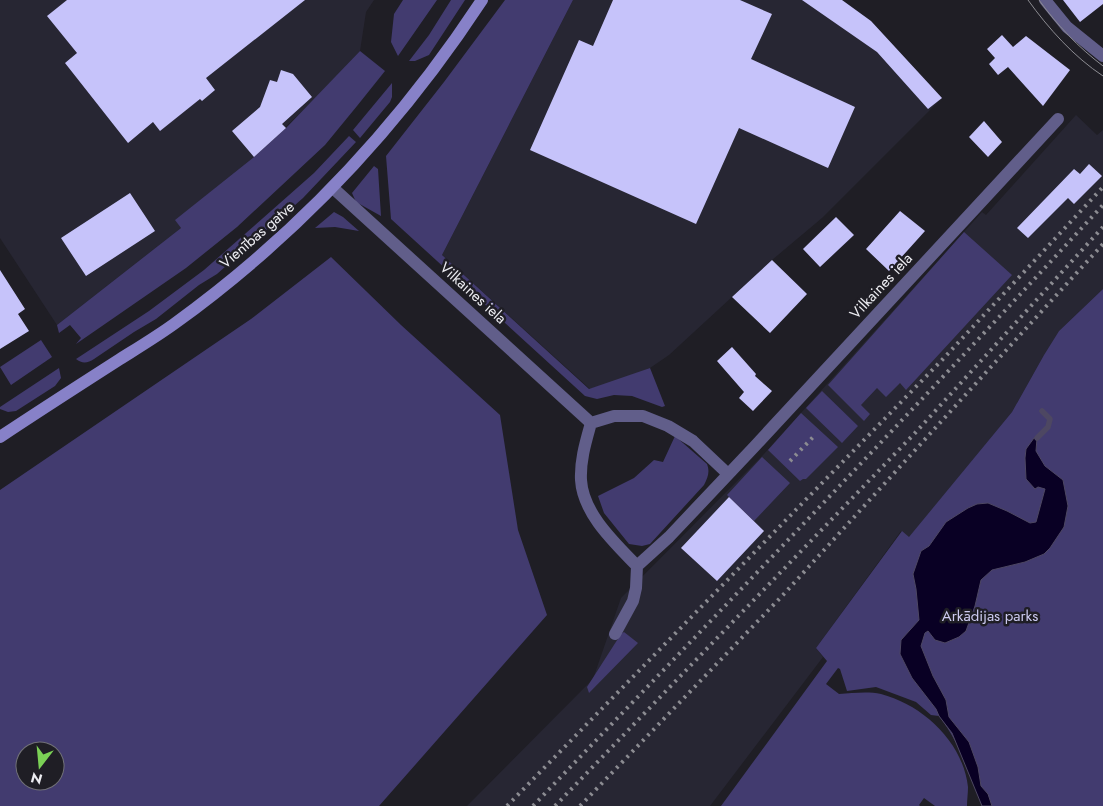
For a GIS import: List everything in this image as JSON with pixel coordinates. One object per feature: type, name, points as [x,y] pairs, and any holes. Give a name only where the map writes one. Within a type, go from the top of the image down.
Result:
[{"type":"main road","name":"Vienības gatve","points":[[0,437],[174,324],[239,274],[294,226],[333,188],[412,97],[482,0]]},
{"type":"street","points":[[1045,0],[1067,26],[1103,56]]},
{"type":"street","name":"Vilkaines iela","points":[[637,566],[669,537],[1058,119]]},
{"type":"street","name":"Vilkaines iela","points":[[333,188],[591,423]]},
{"type":"street","points":[[615,634],[633,601],[636,588],[637,566],[604,532],[589,508],[581,481],[584,449],[591,423],[614,416],[643,416],[668,426],[693,441],[728,474]]},
{"type":"shaded area","points":[[0,0],[374,0],[366,12],[360,51],[316,98],[254,157],[176,220],[181,228],[57,325],[0,238]]},
{"type":"shaded area","points":[[573,0],[842,0],[871,21],[942,98],[822,218],[772,260],[669,355],[650,368],[590,389],[442,255]]},
{"type":"shaded area","points":[[1076,115],[1097,135],[1103,130],[1103,289],[1059,331],[1012,412],[909,538],[901,531],[816,648],[823,657],[710,806],[467,806],[593,679],[621,598],[764,454],[982,212],[986,215]]},
{"type":"shaded area","points":[[1034,438],[1037,438],[1036,451],[1045,466],[1063,480],[1068,506],[1064,527],[1044,554],[1025,562],[992,570],[981,580],[975,606],[966,631],[959,637],[945,643],[935,640],[928,631],[925,633],[921,646],[933,676],[946,700],[949,717],[969,742],[978,767],[981,786],[988,794],[992,806],[982,806],[952,733],[912,678],[900,654],[901,640],[919,620],[913,574],[921,551],[929,546],[946,522],[968,508],[977,504],[988,503],[1030,523],[1036,522],[1045,489],[1038,487],[1035,489],[1026,479],[1026,449]]},
{"type":"green space","points":[[403,0],[437,0],[398,56],[391,42],[394,14]]},
{"type":"green space","points":[[451,0],[465,0],[429,55],[415,61],[409,61],[429,35]]},
{"type":"green space","points":[[505,0],[573,0],[442,255],[589,389],[650,368],[665,406],[662,407],[632,396],[614,395],[597,399],[585,396],[391,219],[386,156]]},
{"type":"green space","points":[[360,51],[385,71],[325,145],[237,227],[186,268],[76,344],[81,338],[70,325],[59,333],[57,325],[181,228],[175,220],[254,157],[286,128]]},
{"type":"green space","points":[[392,83],[390,102],[360,138],[353,130]]},
{"type":"green space","points":[[349,136],[356,142],[303,198],[217,274],[199,285],[156,319],[94,359],[80,362],[76,359],[149,311],[204,270],[314,173]]},
{"type":"green space","points":[[374,166],[378,169],[381,216],[356,202],[352,193]]},
{"type":"green space","points":[[334,212],[359,231],[335,227],[315,228]]},
{"type":"green space","points":[[964,232],[1012,275],[906,390],[900,383],[886,397],[877,388],[861,405],[870,414],[864,421],[828,385]]},
{"type":"green space","points":[[331,257],[401,325],[500,415],[518,530],[547,615],[379,806],[0,806],[0,490],[251,319]]},
{"type":"green space","name":"Arkādijas parks","points":[[1103,289],[1103,806],[982,806],[959,748],[939,716],[931,715],[916,702],[876,687],[847,691],[838,668],[826,684],[839,694],[866,692],[897,699],[926,716],[938,728],[958,755],[965,771],[968,787],[967,806],[935,806],[924,798],[920,806],[721,806],[827,661],[816,648],[902,531],[909,537],[1012,412],[1059,331]]},
{"type":"green space","points":[[41,340],[52,357],[11,385],[0,367]]},
{"type":"green space","points":[[59,368],[61,378],[55,386],[16,411],[8,412],[0,409],[0,407]]},
{"type":"green space","points":[[822,391],[858,426],[842,443],[806,408]]},
{"type":"green space","points":[[801,413],[838,447],[806,479],[800,481],[768,450]]},
{"type":"green space","points":[[675,436],[707,464],[707,479],[704,485],[650,544],[642,546],[629,544],[604,513],[598,496],[634,478],[654,460],[663,462]]},
{"type":"green space","points":[[762,457],[790,483],[754,521],[727,495]]},
{"type":"green space","points":[[624,632],[638,643],[589,693],[587,687]]},
{"type":"building","points":[[67,0],[305,0],[206,78],[215,90],[202,101],[200,99],[160,131],[153,122],[128,143],[65,63],[77,53],[47,16]]},
{"type":"building","points":[[613,0],[740,0],[772,14],[751,59],[855,107],[828,168],[739,128],[696,224],[530,150],[579,40],[593,46]]},
{"type":"building","points":[[802,0],[842,0],[871,21],[942,98],[928,109],[877,52]]},
{"type":"building","points":[[1063,0],[1103,0],[1103,4],[1080,22]]},
{"type":"building","points":[[1002,35],[1013,47],[1026,36],[1070,70],[1043,106],[1008,67],[998,75],[989,64],[995,58],[987,49]]},
{"type":"building","points":[[281,70],[293,74],[312,97],[282,124],[286,128],[254,157],[232,131],[260,107],[270,80],[277,82]]},
{"type":"building","points":[[984,121],[1002,142],[988,157],[969,137]]},
{"type":"building","points":[[1089,164],[1102,176],[1074,204],[1068,198],[1028,238],[1017,228],[1074,169],[1080,174]]},
{"type":"building","points":[[130,193],[155,231],[86,276],[61,238]]},
{"type":"building","points":[[900,211],[925,231],[889,271],[866,249]]},
{"type":"building","points":[[836,217],[854,235],[820,267],[803,249]]},
{"type":"building","points":[[772,260],[807,294],[770,333],[732,297]]},
{"type":"building","points":[[0,270],[25,309],[18,314],[29,331],[0,349]]},
{"type":"building","points":[[732,347],[756,374],[755,376],[772,391],[753,411],[739,398],[744,392],[717,361]]},
{"type":"building","points":[[729,497],[764,531],[717,581],[681,548]]},
{"type":"waterway","points":[[1037,438],[1048,427],[1050,419],[1042,411]]},
{"type":"tram line","points":[[1028,0],[1062,41],[1103,76]]},
{"type":"tram line","points":[[1039,0],[1068,35],[1103,66]]},
{"type":"railway","points":[[507,806],[943,359],[1103,187]]},
{"type":"railway","points":[[533,806],[891,432],[1103,205]]},
{"type":"railway","points":[[555,806],[916,432],[1103,227]]},
{"type":"railway","points":[[580,806],[783,595],[1103,244]]},
{"type":"railway","points":[[790,461],[816,434]]}]
